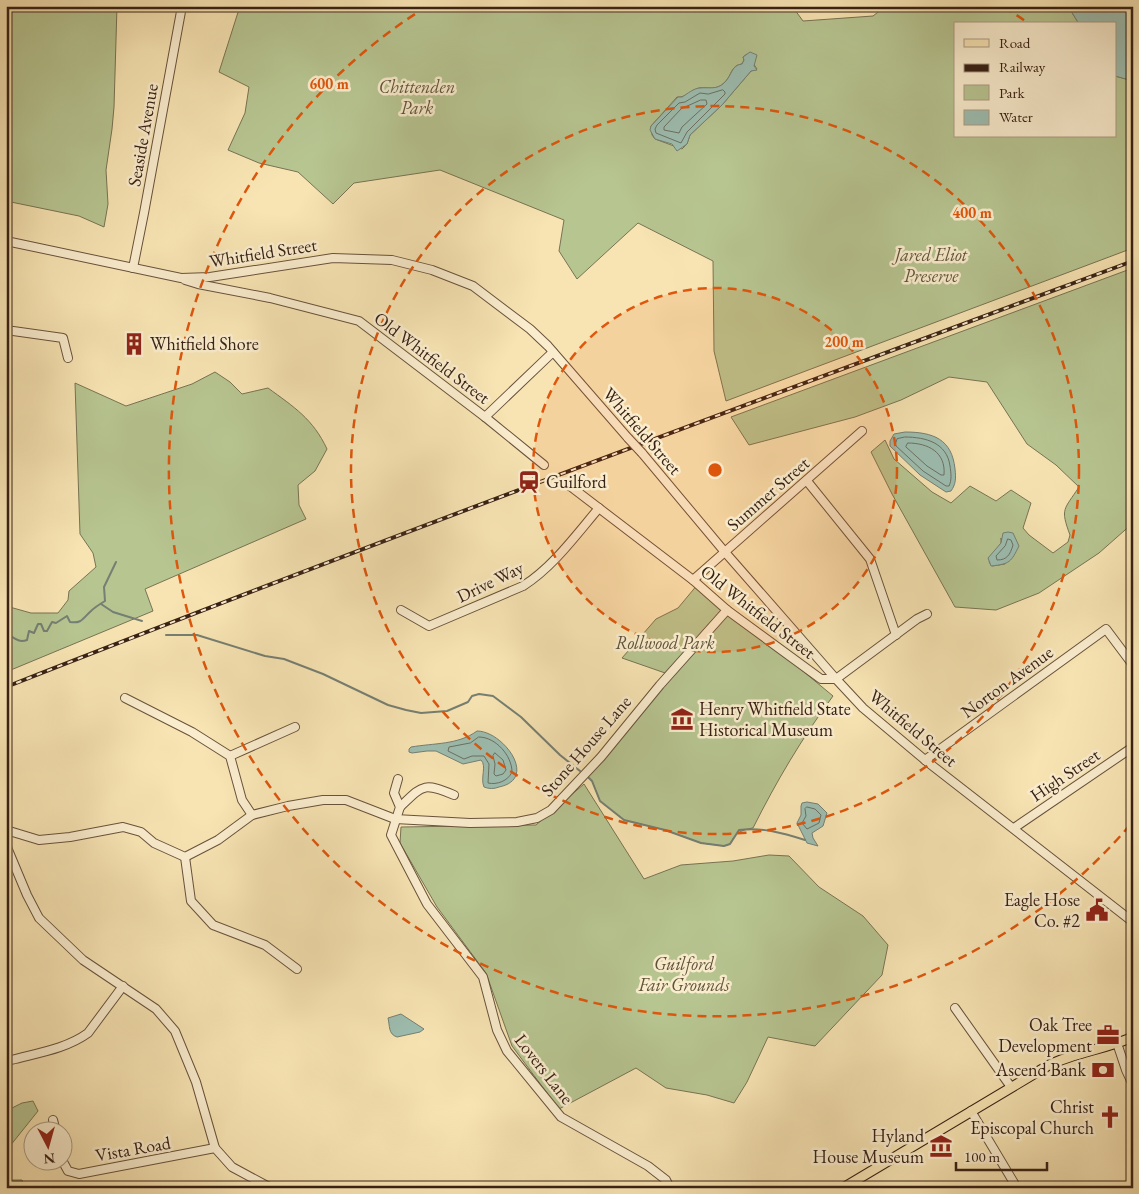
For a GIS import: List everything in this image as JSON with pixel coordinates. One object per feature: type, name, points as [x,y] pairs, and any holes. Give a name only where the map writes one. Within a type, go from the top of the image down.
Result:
[{"type":"main road","points":[[842,1188],[1011,1087],[1060,1060],[1133,1037]]},
{"type":"street","name":"Seaside Avenue","points":[[133,268],[182,6]]},
{"type":"street","name":"Whitfield Street","points":[[6,242],[180,278],[210,278],[333,258],[392,260],[432,270],[473,286],[530,329],[552,352],[642,453],[724,551],[836,679],[864,708],[925,760],[1133,922]]},
{"type":"street","points":[[227,275],[229,291]]},
{"type":"street","name":"Old Whitfield Street","points":[[180,278],[229,291],[270,298],[358,321],[486,417],[544,465]]},
{"type":"street","points":[[6,330],[64,338],[68,358]]},
{"type":"street","points":[[486,417],[552,352]]},
{"type":"street","name":"Summer Street","points":[[693,580],[862,431]]},
{"type":"street","points":[[807,481],[870,559],[896,635]]},
{"type":"street","name":"Old Whitfield Street","points":[[570,486],[693,580],[727,610],[814,675],[821,679],[836,679]]},
{"type":"street","name":"Drive Way","points":[[401,610],[429,626],[524,586],[552,562],[599,508]]},
{"type":"street","name":"Stone House Lane","points":[[185,857],[218,840],[252,816],[323,800],[346,800],[395,819],[470,823],[517,822],[537,818],[551,810],[601,757],[660,684],[727,610]]},
{"type":"street","points":[[836,679],[927,614]]},
{"type":"street","name":"Norton Avenue","points":[[925,760],[1106,629],[1133,665]]},
{"type":"street","points":[[125,698],[192,732],[230,756],[242,800],[252,816]]},
{"type":"street","points":[[230,756],[295,727]]},
{"type":"street","name":"High Street","points":[[1014,828],[1133,747]]},
{"type":"street","points":[[398,779],[394,793],[400,807]]},
{"type":"street","points":[[395,819],[400,807],[416,792],[427,786],[454,796]]},
{"type":"street","name":"Lovers Lane","points":[[395,819],[391,835],[427,904],[483,977],[497,1030],[507,1051],[561,1117],[648,1166],[666,1180],[670,1188]]},
{"type":"street","points":[[6,830],[39,840],[70,837],[123,827],[141,832],[154,843],[185,857],[191,901],[213,924],[265,945],[297,969]]},
{"type":"street","points":[[6,845],[26,896],[39,918],[83,960],[156,1009],[175,1032],[196,1082],[215,1148],[232,1166],[271,1188]]},
{"type":"street","points":[[6,1059],[11,1060],[72,1044],[82,1038],[88,1034],[123,986]]},
{"type":"street","points":[[955,1008],[1011,1087]]},
{"type":"street","points":[[1117,1043],[1133,1085]]},
{"type":"street","points":[[971,1111],[1017,1188]]},
{"type":"street","name":"Vista Road","points":[[72,1171],[79,1174],[215,1148]]},
{"type":"green space","points":[[6,6],[117,6],[114,107],[106,170],[108,204],[104,227],[79,216],[6,201]]},
{"type":"green space","points":[[240,6],[792,6],[803,21],[873,16],[886,6],[1068,6],[1078,22],[954,22],[954,138],[1116,138],[1116,76],[1133,81],[1133,248],[726,401],[714,351],[713,261],[638,223],[577,279],[559,251],[564,220],[440,170],[354,183],[333,204],[298,172],[259,163],[228,150],[245,113],[249,87],[219,72]],"holes":[[[747,54],[757,69],[751,71],[722,105],[690,135],[687,144],[682,149],[655,139],[652,135],[651,126],[677,97],[699,88],[718,87],[727,79],[736,66],[742,64],[743,57]]]},
{"type":"green space","points":[[1133,268],[1133,523],[1099,553],[1039,593],[996,610],[955,607],[892,494],[871,452],[885,440],[894,459],[932,492],[951,503],[970,486],[996,501],[1011,490],[1031,503],[1023,528],[1029,535],[1053,553],[1068,542],[1070,535],[1064,514],[1065,509],[1079,487],[1056,465],[1027,444],[987,382],[949,377],[901,400],[855,417],[749,445],[731,417]],"holes":[[[1001,538],[1005,564],[992,566],[989,562],[1001,543]]]},
{"type":"green space","points":[[215,372],[230,382],[242,394],[268,388],[302,414],[316,429],[327,449],[315,471],[298,485],[299,505],[306,519],[145,589],[153,611],[6,672],[6,606],[31,613],[58,613],[68,600],[69,591],[96,567],[93,553],[80,534],[75,383],[126,406],[192,384]]},
{"type":"green space","name":"Rollwood Park","points":[[698,584],[833,696],[790,760],[753,828],[739,833],[730,844],[724,846],[701,843],[665,830],[624,820],[600,801],[592,781],[584,774],[668,674],[622,658],[656,619],[678,608]]},
{"type":"green space","name":"Guilford Fair Grounds","points":[[584,784],[644,879],[681,865],[733,861],[769,855],[789,856],[819,887],[863,916],[888,945],[882,975],[815,1046],[768,1037],[747,1082],[734,1103],[707,1095],[666,1088],[636,1068],[559,1109],[512,1046],[486,973],[437,907],[400,843],[401,827],[536,825]]},
{"type":"green space","points":[[33,1101],[38,1111],[29,1122],[22,1122],[22,1131],[6,1151],[6,1111],[22,1103]]},
{"type":"green space","points":[[6,1168],[11,1180],[22,1180],[24,1188],[6,1188]]},
{"type":"water","points":[[1068,6],[1133,6],[1133,81],[1116,76],[1116,22],[1078,22]]},
{"type":"water","points":[[750,52],[757,55],[754,66],[757,70],[751,71],[722,105],[690,135],[687,144],[677,151],[672,144],[655,139],[650,130],[651,126],[678,97],[682,97],[698,88],[721,85],[727,80],[736,66],[742,64],[743,57]]},
{"type":"water","points":[[905,432],[932,436],[945,444],[950,451],[955,469],[955,481],[951,491],[946,492],[920,475],[890,446],[890,441],[894,434]]},
{"type":"water","points":[[1003,533],[1013,533],[1019,546],[1014,556],[1006,563],[991,566],[988,558],[1001,543]]},
{"type":"water","points":[[477,731],[487,733],[497,739],[513,756],[516,775],[511,782],[495,788],[484,787],[483,763],[481,760],[463,764],[436,751],[409,752],[411,747],[454,741],[470,736]]},
{"type":"water","points":[[802,803],[818,804],[827,813],[823,826],[812,833],[818,846],[807,843],[797,823],[801,815]]},
{"type":"water","points":[[401,1014],[424,1029],[420,1032],[394,1036],[390,1029],[388,1018]]},
{"type":"waterway","points":[[6,638],[7,634],[19,640],[27,640],[29,631],[34,633],[38,624],[41,624],[44,631],[47,631],[52,622],[56,623],[67,616],[70,622],[82,620],[94,608],[105,601],[104,587],[116,562]]},
{"type":"waterway","points":[[101,604],[113,612],[142,621]]},
{"type":"waterway","points":[[166,635],[197,635],[265,656],[284,659],[323,674],[388,705],[421,713],[447,711],[468,702],[472,696],[479,694],[493,696],[521,717],[560,755],[580,771]]},
{"type":"waterway","points":[[588,777],[592,781],[600,801],[624,820],[665,830],[701,843],[724,846],[730,844],[739,830],[748,829],[772,831],[805,840]]},
{"type":"railway","points":[[6,687],[428,525],[1133,261]]},
{"type":"place","name":"Whitfield Shore","points":[[134,344]]},
{"type":"place","name":"Guilford","points":[[529,482]]},
{"type":"place","name":"Henry Whitfield State Historical Museum","points":[[682,719]]},
{"type":"place","name":"Eagle Hose Co. #2","points":[[1097,910]]},
{"type":"place","name":"Oak Tree Development","points":[[1108,1035]]},
{"type":"place","name":"Ascend Bank","points":[[1103,1070]]},
{"type":"place","name":"Christ Episcopal Church","points":[[1110,1117]]},
{"type":"place","name":"Hyland House Museum","points":[[941,1146]]},
{"type":"park label","name":"Chittenden Park","points":[[417,97]]},
{"type":"park label","name":"Jared Eliot Preserve","points":[[931,265]]}]
